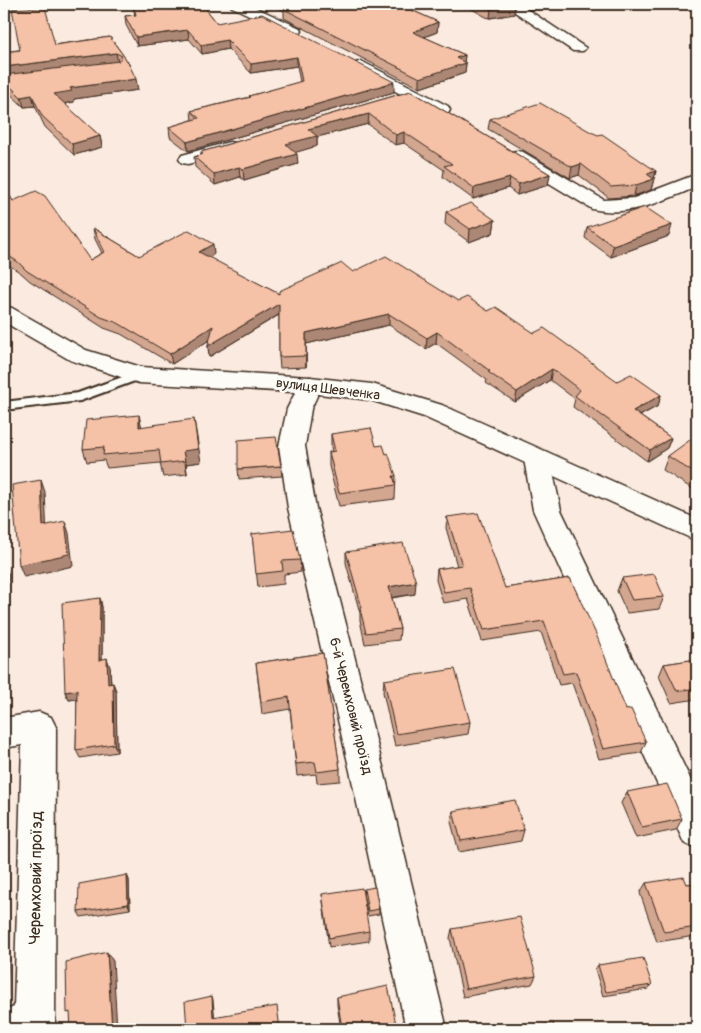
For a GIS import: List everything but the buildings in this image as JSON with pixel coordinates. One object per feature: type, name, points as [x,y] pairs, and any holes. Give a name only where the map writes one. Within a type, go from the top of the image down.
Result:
[{"type":"street","points":[[237,4],[312,40]]},
{"type":"street","points":[[510,4],[578,48]]},
{"type":"street","points":[[345,58],[413,93],[455,118]]},
{"type":"street","points":[[384,101],[413,93]]},
{"type":"street","points":[[188,159],[244,143]]},
{"type":"street","points":[[506,149],[600,205],[614,208],[630,206],[697,180]]},
{"type":"street","name":"вулиця Шевченка","points":[[4,313],[78,355],[139,375],[310,384],[372,392],[433,411],[697,531]]},
{"type":"street","name":"6-й Черемховий проїзд","points":[[310,384],[299,409],[292,446],[302,508],[367,771],[427,1029]]},
{"type":"street","points":[[537,459],[547,510],[697,831]]},
{"type":"street","name":"Черемховий проїзд","points":[[4,733],[39,727],[25,1027]]},
{"type":"lane","points":[[4,406],[80,397],[139,375]]}]
